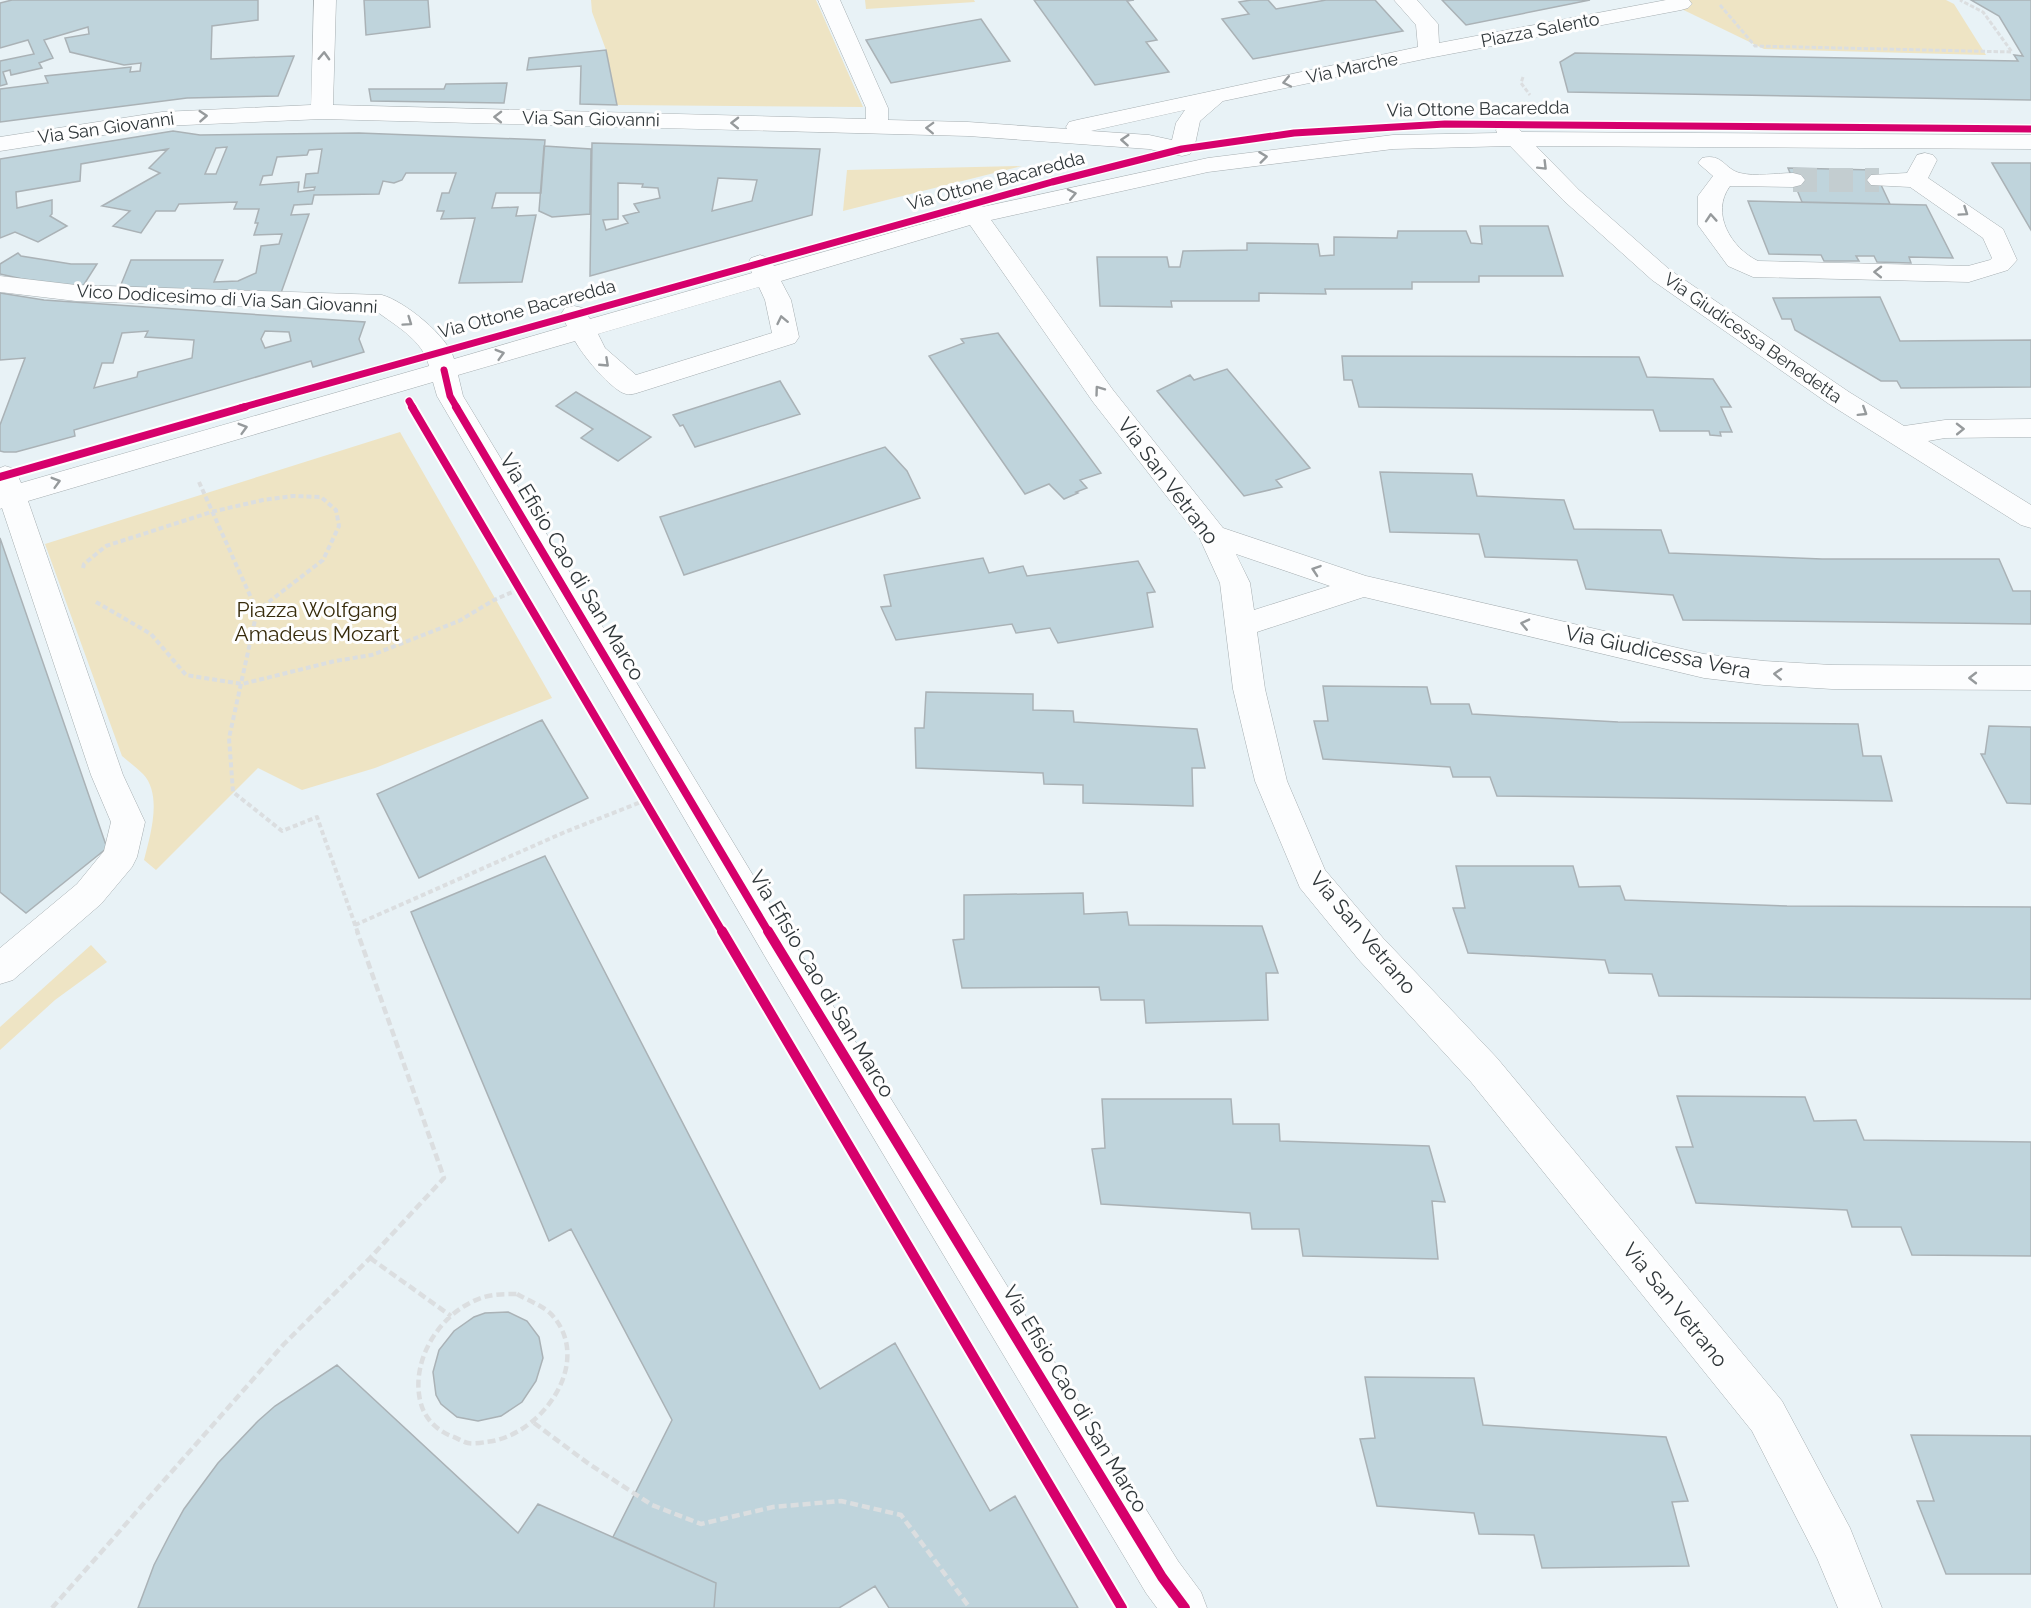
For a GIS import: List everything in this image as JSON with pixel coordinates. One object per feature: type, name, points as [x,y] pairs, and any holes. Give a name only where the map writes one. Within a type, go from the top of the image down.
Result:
[{"type":"street","points":[[322,112],[326,0]]},
{"type":"street","points":[[829,0],[877,108],[877,126]]},
{"type":"street","points":[[1405,0],[1428,24],[1429,51]]},
{"type":"street","name":"Piazza Salento","points":[[1429,51],[1681,4],[1677,0]]},
{"type":"street","name":"Via Marche","points":[[1052,134],[1091,122],[1429,51]]},
{"type":"street","name":"Via Marche","points":[[1182,149],[1185,125],[1195,113],[1216,96]]},
{"type":"street","name":"Via San Giovanni","points":[[0,144],[162,119],[322,112],[877,126],[1052,134],[1149,142],[1182,149]]},
{"type":"street","points":[[1648,125],[1675,139],[1733,180],[1793,180]]},
{"type":"street","name":"Via Ottone Bacaredda","points":[[972,211],[1208,165],[1393,142],[1508,131],[1648,125],[1932,134],[2031,142]]},
{"type":"street","name":"Via Ottone Bacaredda","points":[[4,487],[441,360],[972,211],[1052,182],[1182,149],[1294,133],[1368,127],[1675,139],[1932,134],[2031,129]]},
{"type":"street","name":"Via Giudicessa Benedetta","points":[[1508,131],[1571,195],[1661,275],[1839,398],[2031,518]]},
{"type":"street","points":[[1915,180],[1925,159],[1932,134]]},
{"type":"street","points":[[1726,175],[1710,196],[1710,225],[1737,261],[1753,269],[1969,274],[2000,265],[2005,260],[1994,234],[1915,180],[1879,180]]},
{"type":"street","name":"Via San Vetrano","points":[[972,211],[1103,396],[1213,535],[1235,583],[1249,689],[1271,780],[1312,878],[1371,949],[1484,1070],[1767,1416],[1834,1544],[1860,1608]]},
{"type":"street","points":[[578,322],[595,353],[630,386],[786,338],[778,300],[764,269]]},
{"type":"street","name":"Vico Dodicesimo di Via San Giovanni","points":[[0,284],[76,293],[382,303],[424,334],[441,360]]},
{"type":"street","name":"Via Efisio Cao di San Marco","points":[[441,360],[450,396],[767,929],[1162,1577],[1185,1608]]},
{"type":"street","points":[[1902,436],[1945,429],[2031,428]]},
{"type":"street","points":[[0,969],[89,894],[120,857],[128,822],[107,775],[4,487]]},
{"type":"street","name":"Via Giudicessa Vera","points":[[1213,535],[1363,586],[1704,666],[1764,674],[1832,677],[2031,678]]},
{"type":"street","points":[[1241,626],[1363,586]]},
{"type":"path","points":[[1716,0],[1755,46],[2012,52],[1983,12],[1960,0]]},
{"type":"path","points":[[1523,77],[1521,83],[1530,95]]},
{"type":"path","points":[[52,1608],[284,1344],[370,1258],[444,1179],[317,817],[282,831],[232,792],[229,738],[257,611],[196,474]]},
{"type":"path","points":[[82,575],[84,564],[106,546],[211,512],[263,500],[293,496],[321,497],[336,510],[339,526],[323,560],[257,611]]},
{"type":"path","points":[[515,579],[527,599]]},
{"type":"path","points":[[95,602],[151,634],[186,675],[242,684],[335,661],[372,655],[459,621],[494,600],[521,589]]},
{"type":"path","points":[[640,790],[652,810]]},
{"type":"path","points":[[355,925],[555,836],[645,800]]},
{"type":"path","points":[[370,1258],[451,1316]]},
{"type":"path","points":[[495,1294],[517,1294],[537,1301],[554,1314],[565,1332],[569,1354],[565,1378],[554,1401],[534,1423],[510,1438],[484,1444],[459,1441],[437,1429],[423,1410],[418,1386],[422,1359],[434,1335],[451,1316],[471,1302],[495,1294]]},
{"type":"path","points":[[534,1423],[589,1464],[652,1505],[701,1524],[773,1507],[840,1501],[901,1515],[970,1608]]},
{"type":"green space","points":[[591,0],[816,0],[863,107],[617,105],[606,50],[592,12]]},
{"type":"green space","points":[[865,0],[974,0],[975,2],[866,9]]},
{"type":"green space","points":[[1663,0],[1946,0],[1954,4],[1986,55],[1764,49]]},
{"type":"green space","points":[[1022,166],[843,211],[847,170]]},
{"type":"green space","name":"Piazza Wolfgang Amadeus Mozart","points":[[400,432],[552,698],[375,768],[302,790],[258,768],[156,870],[144,860],[154,804],[149,783],[143,774],[122,756],[45,544]]},
{"type":"green space","points":[[91,945],[107,962],[55,1000],[0,1050],[0,1027]]},
{"type":"building","points":[[12,0],[258,0],[258,20],[212,26],[211,59],[294,56],[278,96],[187,98],[0,122],[0,89],[48,83],[45,76],[131,67],[130,72],[140,71],[141,63],[124,65],[70,52],[65,38],[89,34],[88,27],[44,40],[53,58],[39,63],[42,68],[11,75],[10,70],[3,72],[7,84],[0,86],[0,61],[34,54],[28,40],[0,48],[0,3]]},
{"type":"building","points":[[364,0],[428,0],[430,27],[366,35]]},
{"type":"building","points":[[1034,0],[1134,0],[1127,1],[1157,40],[1146,42],[1169,72],[1095,85]]},
{"type":"building","points":[[1268,0],[1276,9],[1326,0],[1375,0],[1403,31],[1253,59],[1222,19],[1249,14],[1239,2]]},
{"type":"building","points":[[1442,0],[1590,0],[1466,25]]},
{"type":"building","points":[[1971,0],[2031,0],[2031,100],[1568,92],[1560,62],[1575,53],[2018,61],[2014,55],[2023,56],[1999,16]]},
{"type":"building","points":[[981,19],[1010,61],[891,83],[866,40]]},
{"type":"building","points":[[606,50],[617,105],[580,104],[581,66],[527,70],[529,58]]},
{"type":"building","points":[[507,83],[504,103],[371,101],[369,89],[444,89],[446,84]]},
{"type":"building","points":[[173,131],[200,135],[359,133],[545,140],[541,193],[496,193],[492,208],[518,207],[516,216],[536,215],[522,282],[459,283],[475,218],[441,219],[444,211],[437,211],[442,193],[449,193],[456,173],[406,173],[402,180],[394,183],[383,181],[379,194],[314,195],[312,204],[294,205],[291,215],[309,214],[281,293],[120,287],[131,260],[223,260],[214,282],[238,281],[256,273],[261,246],[279,244],[282,234],[254,235],[259,209],[234,209],[237,202],[179,204],[175,211],[156,211],[141,233],[113,226],[130,211],[102,206],[160,173],[149,168],[168,149],[81,164],[80,181],[16,192],[17,208],[52,200],[50,216],[67,226],[38,242],[15,232],[0,238],[0,159]],"holes":[[[227,147],[216,174],[205,174],[216,148]],[[322,149],[318,173],[306,174],[304,188],[315,187],[314,190],[298,192],[299,182],[260,185],[263,176],[272,175],[277,157],[307,155],[309,150]]]},
{"type":"building","points":[[592,143],[820,149],[812,215],[590,276]],"holes":[[[718,178],[757,180],[752,201],[712,211]],[[618,183],[643,184],[642,187],[658,188],[660,198],[634,204],[639,212],[623,216],[628,223],[606,230],[603,220],[618,219]]]},
{"type":"building","points":[[544,146],[591,149],[590,214],[552,217],[539,211]]},
{"type":"building","points":[[1992,163],[2031,163],[2031,230]]},
{"type":"building","points":[[1788,168],[1874,170],[1890,204],[1802,202]]},
{"type":"building","points":[[1748,201],[1926,205],[1953,258],[1909,257],[1911,263],[1877,262],[1874,256],[1856,256],[1859,261],[1824,261],[1821,255],[1769,254]]},
{"type":"building","points":[[1480,226],[1548,226],[1563,276],[1479,276],[1479,282],[1412,282],[1412,289],[1325,289],[1326,294],[1259,293],[1259,301],[1171,301],[1172,307],[1100,306],[1097,257],[1167,257],[1169,267],[1180,267],[1183,251],[1247,250],[1247,243],[1318,244],[1320,256],[1334,255],[1334,237],[1397,238],[1398,231],[1466,231],[1471,243],[1482,244]]},
{"type":"building","points":[[18,253],[21,256],[71,264],[97,264],[83,286],[49,285],[0,274],[0,264]]},
{"type":"building","points":[[0,293],[44,300],[365,322],[359,339],[364,352],[313,367],[311,361],[74,430],[75,436],[16,452],[0,451],[0,425],[25,358],[0,360]],"holes":[[[148,331],[145,337],[194,340],[192,358],[138,372],[137,377],[94,388],[102,363],[113,363],[122,333]],[[265,331],[289,332],[291,341],[265,348],[261,339]]]},
{"type":"building","points":[[1880,297],[1900,341],[2031,340],[2031,387],[1901,388],[1897,381],[1881,381],[1795,330],[1791,319],[1782,319],[1773,298]]},
{"type":"building","points":[[998,333],[1101,473],[1080,480],[1087,488],[1076,492],[1078,493],[1064,499],[1049,484],[1025,494],[929,356],[964,343],[961,339]]},
{"type":"building","points":[[1342,356],[1639,357],[1647,377],[1713,379],[1731,407],[1721,407],[1732,432],[1720,432],[1721,436],[1710,435],[1709,431],[1660,431],[1653,410],[1359,407],[1352,380],[1344,380]]},
{"type":"building","points":[[1227,369],[1310,468],[1276,480],[1282,487],[1244,496],[1157,391],[1190,375],[1194,380]]},
{"type":"building","points":[[780,381],[800,414],[695,447],[683,425],[680,426],[673,415]]},
{"type":"building","points":[[576,392],[651,437],[618,461],[581,438],[593,429],[556,406]]},
{"type":"building","points":[[885,447],[907,471],[920,498],[684,575],[660,517]]},
{"type":"building","points":[[1380,472],[1472,474],[1477,496],[1564,500],[1574,529],[1661,530],[1669,553],[1822,559],[1999,559],[2013,591],[2031,591],[2031,624],[1683,620],[1673,595],[1586,589],[1577,560],[1485,557],[1479,534],[1390,532]]},
{"type":"building","points":[[0,538],[107,848],[26,913],[0,892]]},
{"type":"building","points":[[983,558],[989,573],[1023,566],[1027,576],[1138,561],[1155,592],[1147,593],[1153,627],[1058,643],[1050,628],[1016,633],[1012,624],[896,640],[881,607],[891,606],[884,575]]},
{"type":"building","points":[[1323,686],[1427,687],[1431,704],[1469,704],[1472,714],[1618,722],[1858,724],[1863,756],[1881,756],[1892,801],[1497,796],[1490,777],[1453,777],[1450,767],[1323,759],[1314,721],[1328,721]]},
{"type":"building","points":[[926,692],[1033,694],[1033,710],[1073,711],[1074,722],[1197,729],[1205,768],[1192,768],[1193,806],[1083,803],[1083,785],[1044,784],[1043,773],[916,768],[915,728],[924,728]]},
{"type":"building","points":[[542,720],[588,798],[419,878],[377,794]]},
{"type":"building","points":[[1989,726],[2031,727],[2031,804],[2007,803],[1981,754],[1985,754]]},
{"type":"building","points":[[545,856],[820,1389],[895,1343],[990,1511],[1015,1496],[1078,1608],[889,1608],[875,1586],[839,1608],[714,1608],[716,1583],[613,1537],[672,1420],[571,1229],[549,1241],[411,912]]},
{"type":"building","points":[[1456,866],[1573,866],[1579,887],[1620,886],[1625,900],[1787,906],[2031,907],[2031,999],[1659,996],[1652,974],[1609,973],[1605,960],[1468,953],[1453,908],[1465,908]]},
{"type":"building","points":[[1083,893],[1084,914],[1127,912],[1129,925],[1262,926],[1278,973],[1266,973],[1268,1020],[1146,1023],[1144,1000],[1101,1000],[1099,987],[962,988],[953,940],[964,939],[964,895]]},
{"type":"building","points":[[1677,1096],[1805,1097],[1814,1121],[1856,1120],[1864,1140],[2031,1142],[2031,1256],[1912,1255],[1901,1227],[1852,1227],[1847,1210],[1696,1203],[1676,1147],[1693,1147]]},
{"type":"building","points":[[1102,1099],[1231,1099],[1233,1124],[1279,1124],[1280,1141],[1429,1146],[1445,1202],[1432,1201],[1438,1259],[1303,1256],[1299,1229],[1252,1229],[1250,1213],[1101,1204],[1092,1149],[1105,1148]]},
{"type":"building","points":[[508,1312],[527,1321],[539,1337],[543,1358],[536,1381],[522,1402],[501,1416],[478,1421],[457,1417],[441,1404],[436,1395],[433,1372],[439,1350],[454,1331],[474,1317],[485,1313]]},
{"type":"building","points":[[337,1365],[518,1533],[538,1504],[716,1583],[714,1608],[138,1608],[154,1565],[170,1534],[184,1509],[218,1463],[275,1406]]},
{"type":"building","points":[[1365,1377],[1474,1378],[1483,1425],[1666,1437],[1688,1501],[1672,1502],[1689,1566],[1542,1568],[1534,1535],[1479,1534],[1474,1513],[1377,1506],[1360,1439],[1375,1438]]},
{"type":"building","points":[[1911,1435],[2031,1436],[2031,1574],[1946,1574],[1917,1501],[1934,1501]]},
{"type":"tunnel","points":[[1793,180],[1879,180]]},
{"type":"cycle path","points":[[0,477],[439,351],[1052,182],[1182,149],[1294,133],[1445,124],[2031,129]]},
{"type":"cycle path","points":[[444,370],[450,396],[779,949],[1162,1577],[1185,1608]]},
{"type":"cycle path","points":[[409,401],[1122,1608]]}]
